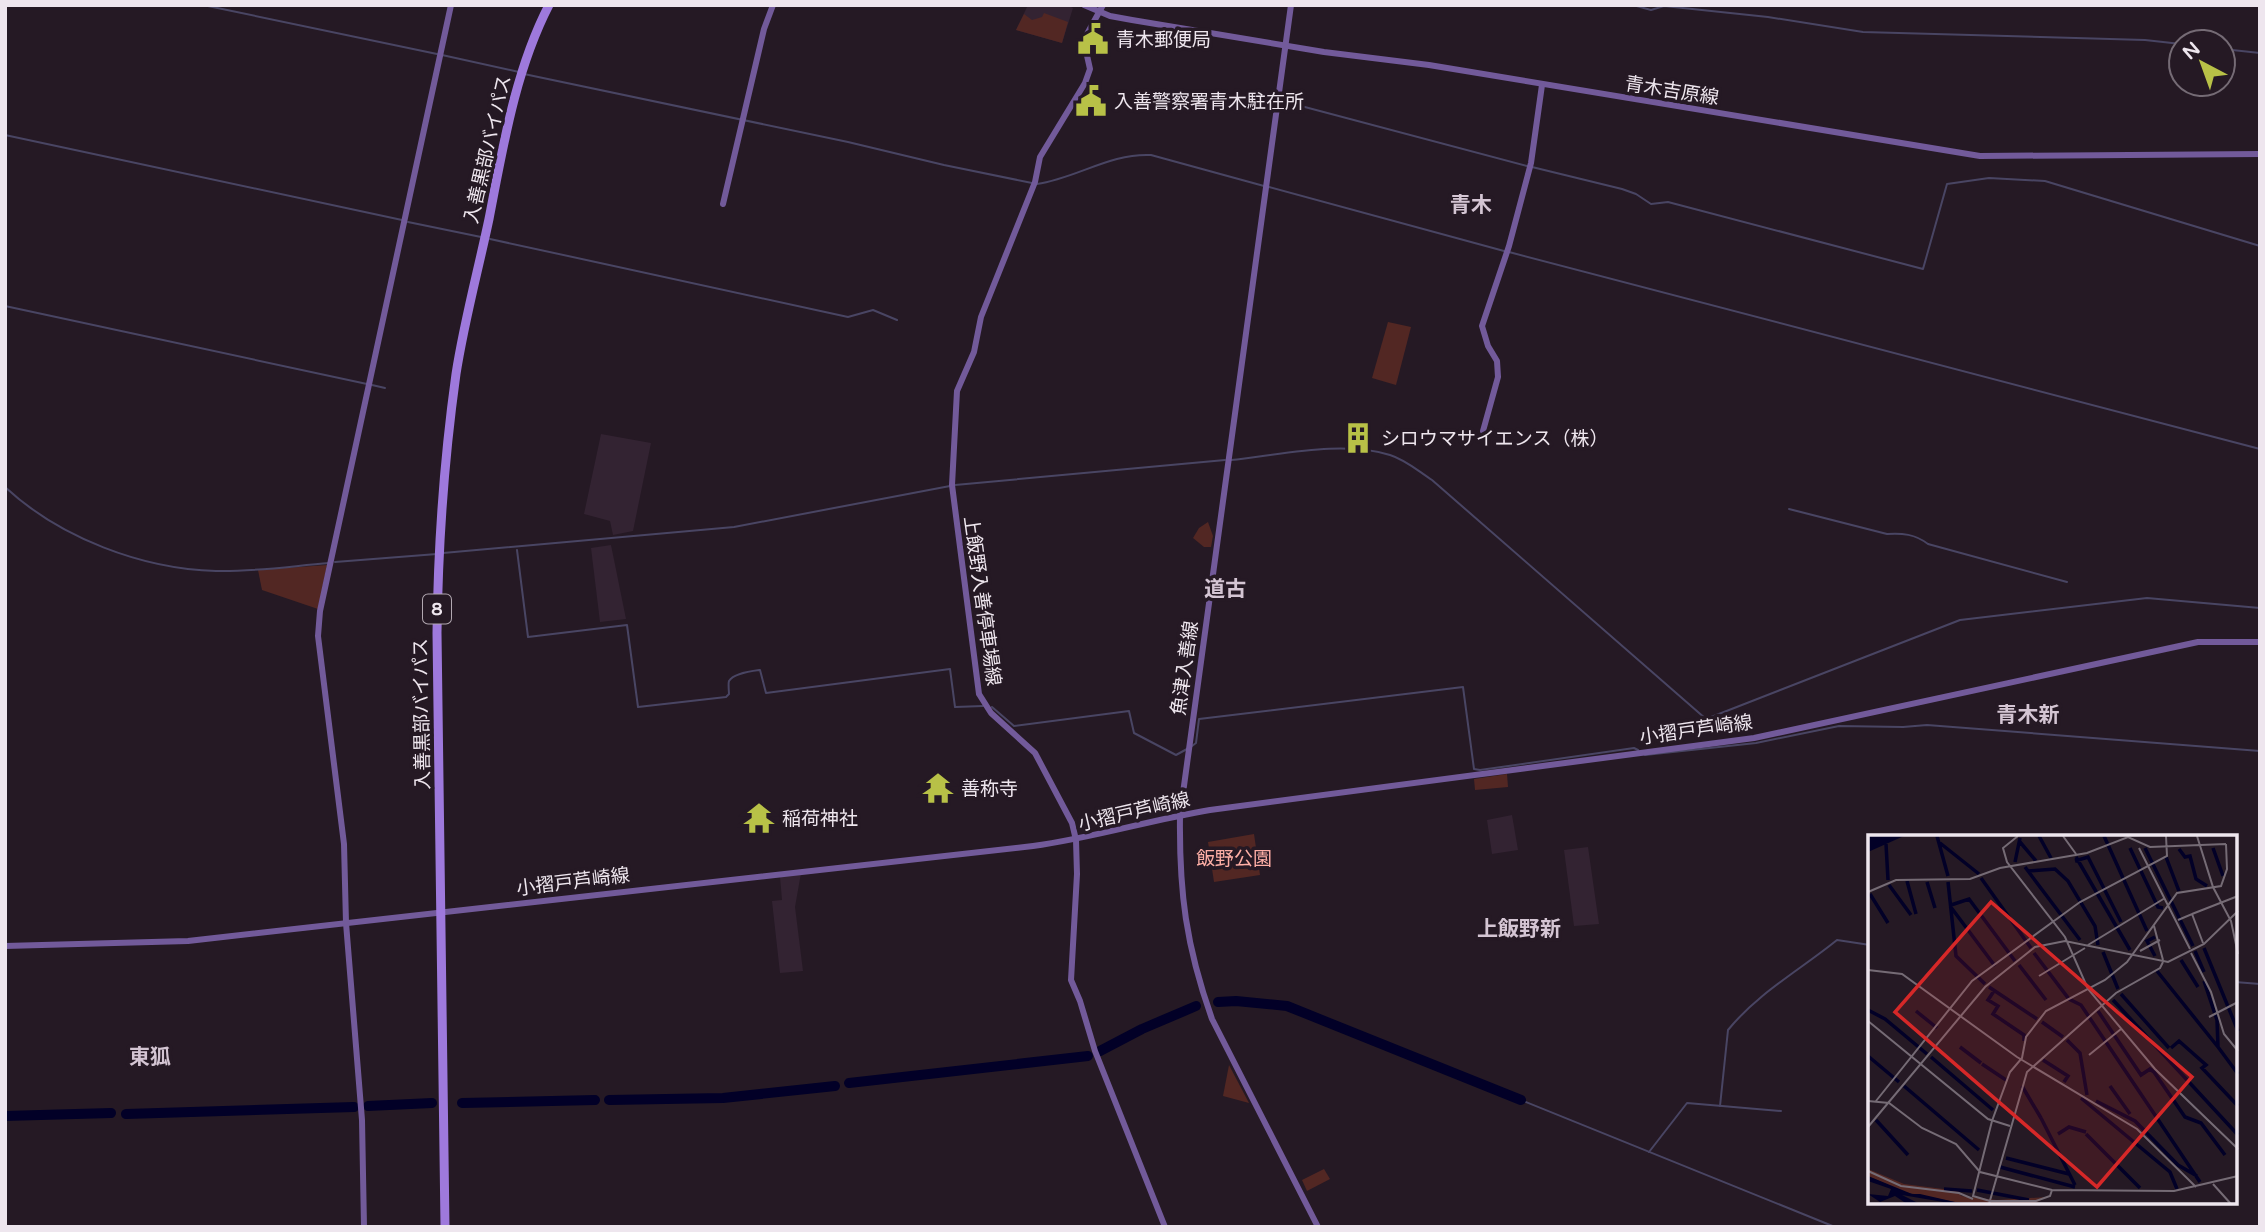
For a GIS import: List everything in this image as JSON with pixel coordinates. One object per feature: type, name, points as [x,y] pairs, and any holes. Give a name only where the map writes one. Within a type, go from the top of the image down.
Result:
[{"type":"highway","name":"入善黒部バイパス","points":[[445,1227],[438,584],[445,463],[456,373],[505,135],[523,70],[549,5]]},
{"type":"main road","points":[[364,1227],[362,1120],[346,923],[344,848],[318,636],[320,611],[451,5]]},
{"type":"main road","points":[[723,204],[764,29],[773,5]]},
{"type":"main road","name":"青木吉原線","points":[[1084,5],[1121,18],[1284,45],[1429,65],[1991,158],[2260,154]]},
{"type":"main road","name":"魚津入善線","points":[[1291,5],[1180,816],[1180,884],[1187,934],[1199,985],[1212,1018],[1318,1227]]},
{"type":"main road","name":"上飯野入善停車場線","points":[[1101,9],[1087,34],[1086,51],[1090,69],[1086,83],[1040,157],[1035,182],[981,317],[974,352],[959,383],[952,485],[981,700],[991,713],[1035,753],[1066,809],[1076,840],[1077,874],[1071,980],[1080,1000],[1095,1051],[1165,1227]]},
{"type":"main road","points":[[1483,431],[1497,377],[1497,361],[1488,346],[1482,326],[1509,246],[1531,163],[1542,85]]},
{"type":"main road","name":"小摺戸芦崎線","points":[[5,946],[188,941],[1076,840],[1180,816],[1754,738],[2176,646],[2198,642],[2260,642]]},
{"type":"shaded area","points":[[1028,5],[1067,5],[1073,8],[1062,43],[1016,30]]},
{"type":"shaded area","points":[[601,434],[651,443],[633,531],[613,535],[610,521],[584,514]]},
{"type":"shaded area","points":[[611,545],[626,619],[600,622],[591,548]]},
{"type":"shaded area","points":[[1512,815],[1518,850],[1492,854],[1487,820]]},
{"type":"shaded area","points":[[1588,847],[1599,924],[1574,926],[1564,850]]},
{"type":"shaded area","points":[[801,873],[795,907],[803,971],[780,973],[772,901],[782,900],[780,877]]},
{"type":"green space","points":[[1044,13],[1068,22],[1062,43],[1016,30],[1024,14],[1032,20],[1042,17]]},
{"type":"green space","points":[[1388,322],[1411,327],[1396,385],[1372,378]]},
{"type":"green space","points":[[1208,522],[1213,536],[1211,547],[1204,547],[1193,538],[1199,528]]},
{"type":"green space","points":[[327,565],[318,609],[262,590],[258,570]]},
{"type":"green space","points":[[1507,774],[1508,787],[1475,790],[1474,779]]},
{"type":"green space","name":"飯野公園","points":[[1254,834],[1260,875],[1214,882],[1208,842]]},
{"type":"green space","points":[[1229,1065],[1249,1103],[1223,1096]]},
{"type":"green space","points":[[1324,1169],[1330,1179],[1307,1191],[1302,1180]]},
{"type":"waterway","points":[[203,5],[437,54]]},
{"type":"waterway","points":[[1633,5],[1651,10],[1664,6],[1768,17],[1863,32],[2167,42]]},
{"type":"waterway","points":[[2237,51],[2260,53]]},
{"type":"waterway","points":[[442,55],[519,72]]},
{"type":"waterway","points":[[524,74],[1032,183]]},
{"type":"waterway","points":[[1286,102],[1527,166]]},
{"type":"waterway","points":[[5,135],[402,220]]},
{"type":"waterway","points":[[1037,184],[1122,158],[1151,155],[1264,186]]},
{"type":"waterway","points":[[1532,167],[1622,189],[1651,204],[1668,202],[1923,269],[1947,184],[1989,178],[2045,181],[2260,246]]},
{"type":"waterway","points":[[1269,187],[1504,251]]},
{"type":"waterway","points":[[408,222],[481,237]]},
{"type":"waterway","points":[[490,239],[848,317],[873,310],[897,320]]},
{"type":"waterway","points":[[1509,252],[2260,449]]},
{"type":"waterway","points":[[5,306],[367,384]]},
{"type":"waterway","points":[[372,385],[385,388]]},
{"type":"waterway","points":[[1231,460],[1332,449],[1372,451],[1401,460],[1432,480],[1706,719],[1960,620],[2147,598],[2260,608]]},
{"type":"waterway","points":[[955,485],[1225,460]]},
{"type":"waterway","points":[[443,553],[734,527],[950,486]]},
{"type":"waterway","points":[[5,487],[27,505],[76,535],[131,557],[160,564],[188,569],[230,571],[329,563]]},
{"type":"waterway","points":[[1789,509],[1887,534],[1913,536],[1928,544],[2067,582]]},
{"type":"waterway","points":[[517,550],[528,637],[627,625],[638,707],[726,697],[729,694],[731,678],[760,670],[766,693],[950,669],[955,707],[983,706]]},
{"type":"waterway","points":[[335,562],[437,554]]},
{"type":"waterway","points":[[1192,746],[1196,743],[1199,719],[1463,687],[1474,769],[1634,748],[1638,750]]},
{"type":"waterway","points":[[992,707],[1014,726],[1129,711],[1134,733],[1176,755],[1187,749]]},
{"type":"waterway","points":[[1645,755],[1756,743],[1839,726],[1927,725],[2260,751]]},
{"type":"waterway","points":[[1720,1106],[1728,1030],[1766,993],[1837,940],[1868,945]]},
{"type":"waterway","points":[[2237,982],[2260,984]]},
{"type":"waterway","points":[[1218,1002],[1287,1006],[1521,1100]]},
{"type":"waterway","points":[[1100,1051],[1196,1006]]},
{"type":"waterway","points":[[849,1083],[1088,1056]]},
{"type":"waterway","points":[[609,1100],[723,1098],[835,1086]]},
{"type":"waterway","points":[[462,1103],[595,1100]]},
{"type":"waterway","points":[[1521,1100],[1835,1227]]},
{"type":"waterway","points":[[368,1106],[432,1103]]},
{"type":"waterway","points":[[1649,1152],[1687,1103],[1781,1111]]},
{"type":"waterway","points":[[126,1114],[354,1107]]},
{"type":"waterway","points":[[5,1116],[111,1113]]},
{"type":"place","name":"青木郵便局","points":[[1093,39]]},
{"type":"place","name":"入善警察署青木駐在所","points":[[1091,101]]},
{"type":"place","name":"シロウマサイエンス（株）","points":[[1358,438]]},
{"type":"place","name":"善称寺","points":[[938,788]]},
{"type":"place","name":"稲荷神社","points":[[759,818]]},
{"type":"district","name":"青木","points":[[1471,205]]},
{"type":"district","name":"道古","points":[[1225,589]]},
{"type":"district","name":"青木新","points":[[2028,715]]},
{"type":"district","name":"上飯野新","points":[[1519,929]]},
{"type":"district","name":"東狐","points":[[150,1057]]}]
